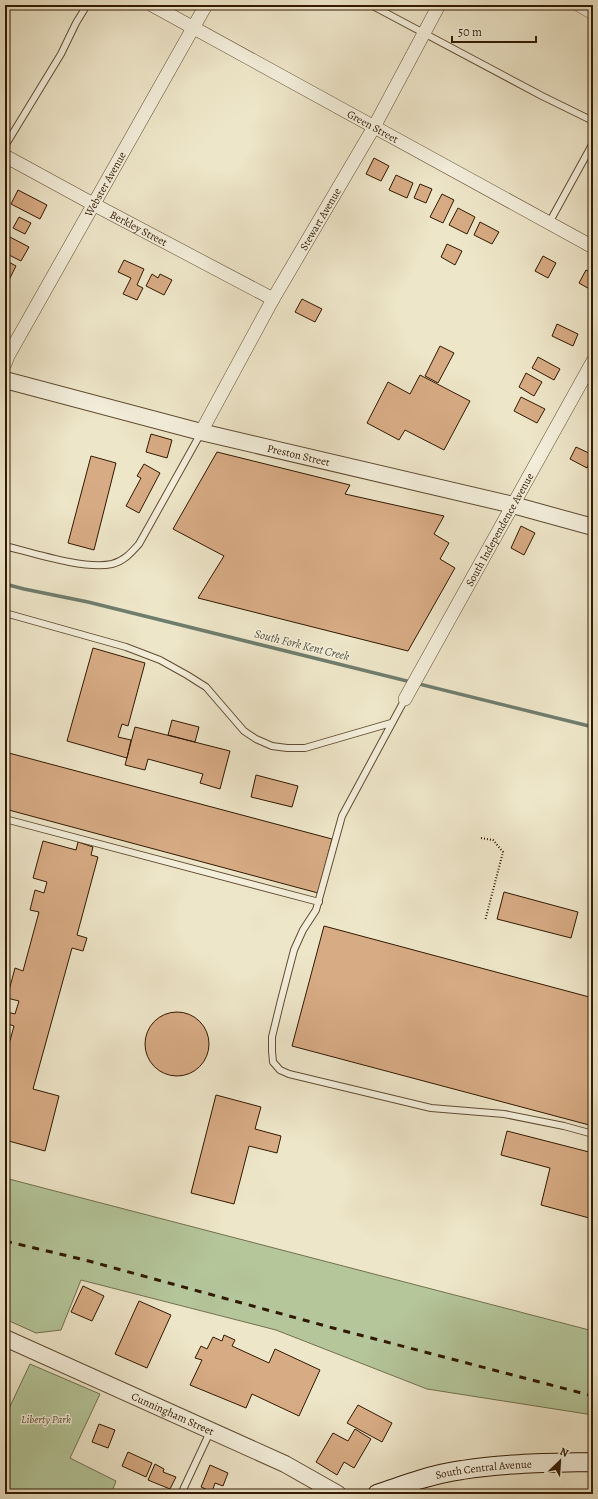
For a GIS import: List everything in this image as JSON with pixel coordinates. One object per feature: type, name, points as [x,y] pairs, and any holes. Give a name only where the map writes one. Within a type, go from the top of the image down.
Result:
[{"type":"main road","name":"South Central Avenue","points":[[377,1494],[413,1481],[461,1470],[505,1465],[593,1462]]},
{"type":"street","name":"Green Street","points":[[152,5],[593,247]]},
{"type":"street","name":"Webster Avenue","points":[[5,364],[8,356],[93,204],[206,5]]},
{"type":"street","name":"Stewart Avenue","points":[[201,432],[273,299],[374,127],[439,5]]},
{"type":"street","points":[[579,5],[593,13]]},
{"type":"street","name":"Berkley Street","points":[[5,156],[273,299]]},
{"type":"street","name":"South Independence Avenue","points":[[405,699],[593,361]]},
{"type":"street","name":"Preston Street","points":[[5,380],[201,432],[513,504],[593,527]]},
{"type":"street","name":"Cunningham Street","points":[[5,1338],[286,1464],[338,1494]]},
{"type":"lane","points":[[5,146],[61,54],[76,23],[87,5]]},
{"type":"lane","points":[[371,5],[542,96],[593,120]]},
{"type":"lane","points":[[548,223],[593,144]]},
{"type":"lane","points":[[5,546],[80,564],[98,566],[113,563],[128,556],[139,544],[201,432]]},
{"type":"lane","points":[[5,613],[126,647],[160,660],[187,674],[206,687],[244,731],[256,739],[272,746],[305,748],[391,723]]},
{"type":"lane","points":[[405,699],[342,816],[319,902],[311,920],[298,941],[280,1000],[272,1037],[273,1062],[280,1070],[289,1074],[431,1108],[504,1114],[564,1126],[593,1134]]},
{"type":"lane","points":[[5,819],[319,902]]},
{"type":"lane","points":[[181,1494],[211,1431]]},
{"type":"path","points":[[481,838],[493,840],[503,852],[485,921]]},
{"type":"green space","points":[[5,1178],[593,1331],[593,1415],[427,1389],[276,1330],[81,1280],[61,1330],[36,1333],[5,1319]]},
{"type":"green space","name":"Liberty Park","points":[[30,1364],[100,1394],[70,1458],[116,1481],[111,1494],[5,1494],[5,1417]]},
{"type":"building","points":[[374,158],[389,166],[381,181],[366,174]]},
{"type":"building","points":[[396,175],[413,183],[407,198],[389,190]]},
{"type":"building","points":[[420,184],[432,189],[426,203],[414,198]]},
{"type":"building","points":[[18,190],[47,205],[40,219],[11,204]]},
{"type":"building","points":[[442,194],[454,200],[443,223],[430,217]]},
{"type":"building","points":[[458,208],[475,217],[467,234],[449,225]]},
{"type":"building","points":[[19,217],[31,223],[25,234],[13,228]]},
{"type":"building","points":[[480,222],[499,232],[492,244],[474,235]]},
{"type":"building","points":[[8,236],[29,247],[21,261],[5,253],[5,243]]},
{"type":"building","points":[[447,244],[462,251],[455,265],[441,257]]},
{"type":"building","points":[[543,256],[556,263],[548,278],[535,271]]},
{"type":"building","points":[[5,260],[16,266],[9,280],[5,278]]},
{"type":"building","points":[[124,260],[144,269],[137,285],[143,288],[137,300],[123,294],[131,278],[118,272]]},
{"type":"building","points":[[586,270],[593,274],[593,291],[579,283]]},
{"type":"building","points":[[152,274],[158,278],[160,274],[172,280],[164,295],[146,286]]},
{"type":"building","points":[[302,299],[322,309],[315,322],[295,312]]},
{"type":"building","points":[[557,324],[578,334],[573,346],[552,336]]},
{"type":"building","points":[[440,346],[454,353],[438,383],[425,376]]},
{"type":"building","points":[[538,357],[560,369],[554,380],[532,368]]},
{"type":"building","points":[[526,373],[542,382],[534,396],[519,387]]},
{"type":"building","points":[[420,375],[470,401],[444,450],[405,430],[399,440],[367,423],[388,382],[410,394]]},
{"type":"building","points":[[521,397],[545,409],[537,423],[514,411]]},
{"type":"building","points":[[151,434],[172,440],[167,458],[146,452]]},
{"type":"building","points":[[576,447],[593,455],[587,468],[570,459]]},
{"type":"building","points":[[217,452],[350,485],[345,494],[444,516],[434,534],[449,543],[440,559],[455,568],[408,651],[198,598],[224,556],[173,529]]},
{"type":"building","points":[[91,456],[116,463],[94,550],[68,543]]},
{"type":"building","points":[[144,464],[160,473],[139,513],[126,506],[141,478],[137,476]]},
{"type":"building","points":[[521,526],[535,533],[524,555],[511,548]]},
{"type":"building","points":[[93,648],[145,663],[128,726],[122,724],[118,737],[131,740],[127,758],[67,741]]},
{"type":"building","points":[[172,720],[199,727],[195,742],[168,735]]},
{"type":"building","points":[[135,727],[230,751],[220,789],[200,783],[203,774],[148,759],[145,770],[125,765]]},
{"type":"building","points":[[5,752],[332,839],[318,893],[5,809]]},
{"type":"building","points":[[256,775],[298,786],[292,807],[251,797]]},
{"type":"building","points":[[43,841],[76,850],[78,842],[93,847],[91,855],[98,857],[77,935],[87,938],[83,951],[72,948],[33,1089],[59,1096],[45,1151],[5,1140],[5,1059],[14,1026],[5,1023],[5,1020],[7,1012],[15,1014],[19,1001],[7,998],[15,968],[23,971],[39,912],[30,910],[35,890],[44,893],[47,882],[33,878]]},
{"type":"building","points":[[504,892],[578,912],[571,938],[497,919]]},
{"type":"building","points":[[324,926],[593,998],[593,1126],[292,1046]]},
{"type":"building","points":[[171,1012],[183,1012],[200,1021],[207,1032],[209,1044],[207,1056],[200,1067],[183,1076],[171,1076],[159,1071],[150,1062],[145,1050],[145,1038],[150,1026],[159,1017]]},
{"type":"building","points":[[216,1095],[261,1107],[255,1129],[281,1136],[277,1153],[249,1146],[234,1204],[191,1193]]},
{"type":"building","points":[[507,1131],[593,1153],[593,1219],[541,1205],[550,1168],[501,1155]]},
{"type":"building","points":[[83,1286],[104,1296],[92,1321],[71,1312]]},
{"type":"building","points":[[139,1301],[171,1315],[147,1368],[115,1354]]},
{"type":"building","points":[[224,1335],[235,1340],[232,1346],[269,1363],[275,1349],[320,1370],[299,1416],[252,1394],[246,1408],[190,1385],[202,1360],[195,1358],[201,1346],[207,1349],[213,1337],[222,1341]]},
{"type":"building","points":[[358,1405],[392,1423],[382,1442],[347,1423]]},
{"type":"building","points":[[99,1424],[115,1430],[108,1448],[92,1442]]},
{"type":"building","points":[[355,1429],[371,1439],[354,1468],[344,1462],[337,1475],[316,1462],[333,1433],[348,1441]]},
{"type":"building","points":[[128,1452],[152,1463],[146,1477],[122,1466]]},
{"type":"building","points":[[155,1464],[164,1469],[163,1472],[176,1477],[170,1489],[148,1480]]},
{"type":"building","points":[[210,1465],[228,1473],[223,1486],[215,1483],[212,1492],[201,1487]]},
{"type":"waterway","name":"South Fork Kent Creek","points":[[5,584],[88,602],[593,727]]},
{"type":"railway","points":[[5,1241],[85,1260],[333,1328],[593,1396]]}]
